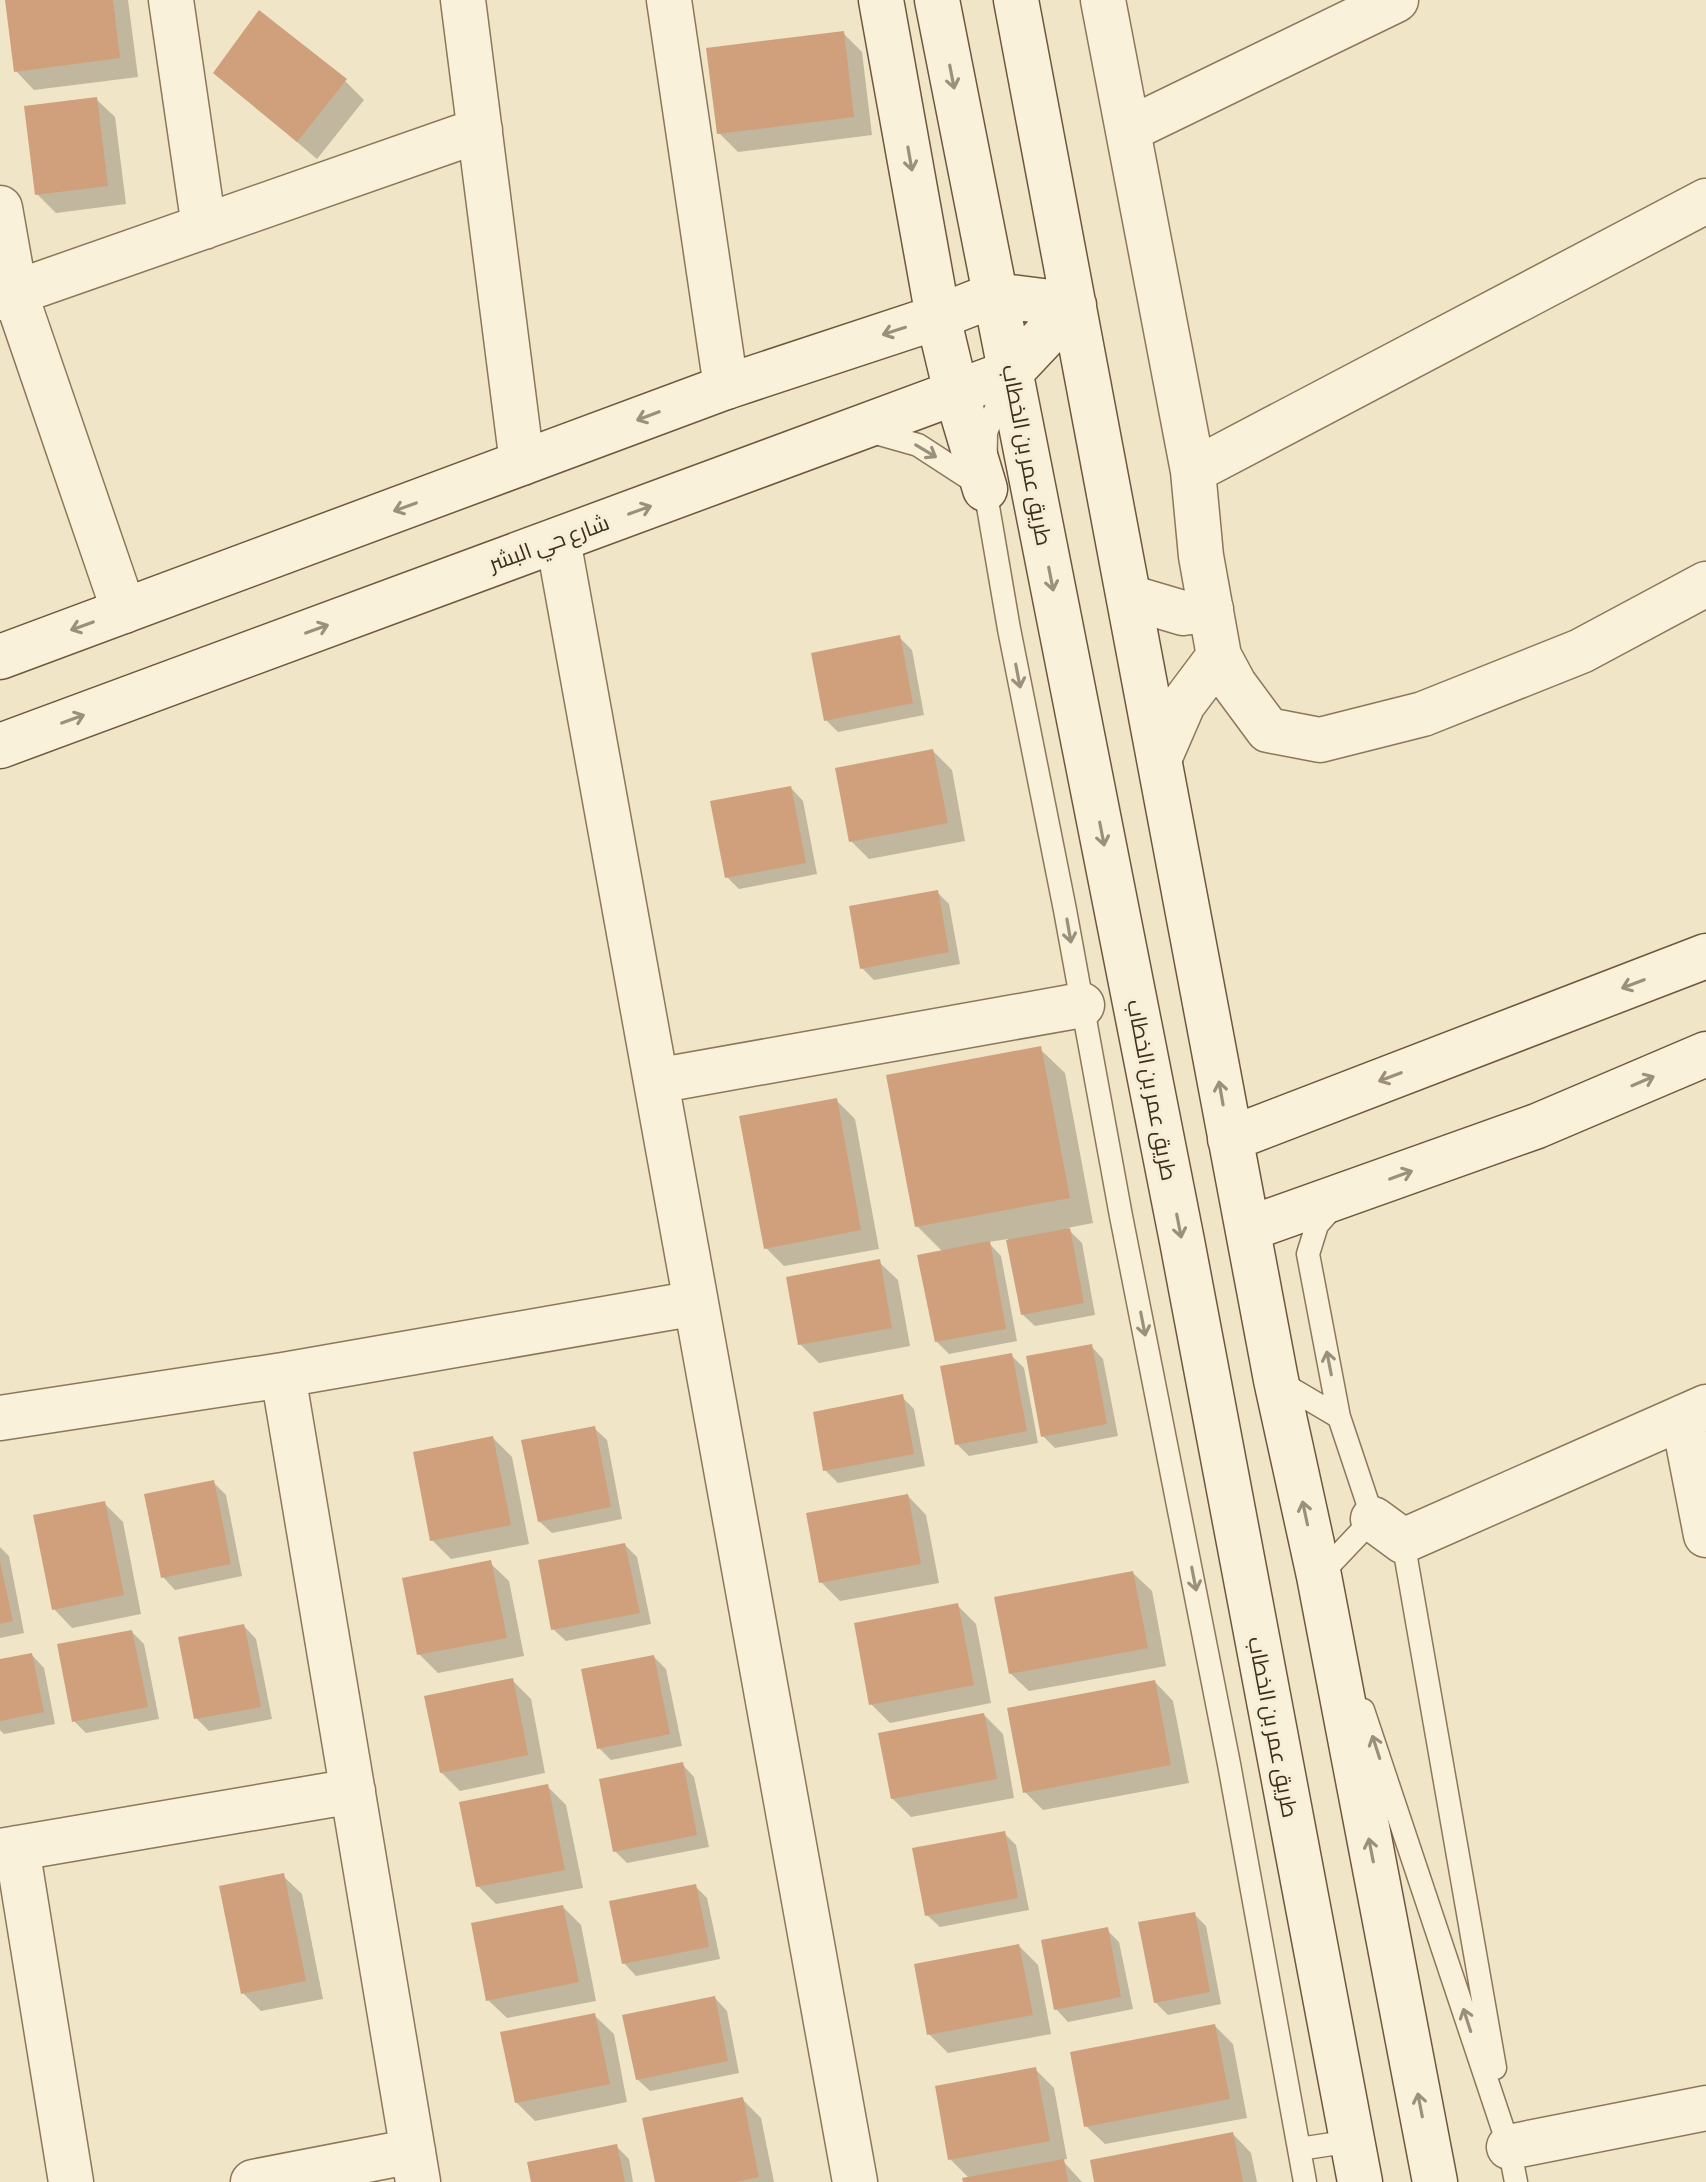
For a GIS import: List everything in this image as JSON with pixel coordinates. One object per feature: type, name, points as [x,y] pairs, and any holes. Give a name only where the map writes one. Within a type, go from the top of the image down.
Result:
[{"type":"street","points":[[171,0],[204,227]]},
{"type":"street","points":[[463,0],[522,463]]},
{"type":"street","points":[[669,0],[726,387]]},
{"type":"street","points":[[881,0],[938,317],[956,392],[985,489]]},
{"type":"street","name":"طريق عمر بن الخطاب","points":[[937,0],[1182,1241],[1356,2162]]},
{"type":"street","points":[[1016,0],[1276,1380],[1319,1576],[1435,2182]]},
{"type":"street","points":[[1103,0],[1193,471],[1201,556],[1219,656],[1234,684],[1268,730],[1320,740],[1423,714],[1581,651],[1706,584]]},
{"type":"street","points":[[1128,130],[1396,0]]},
{"type":"street","points":[[8,296],[480,130]]},
{"type":"street","points":[[1193,471],[1706,201]]},
{"type":"street","points":[[0,208],[8,296],[124,611]]},
{"type":"street","points":[[0,657],[726,387],[938,317],[994,295],[1074,305]]},
{"type":"street","name":"شارع حي البشر","points":[[0,746],[1011,372],[1074,305]]},
{"type":"street","points":[[558,540],[855,2182]]},
{"type":"street","points":[[1129,597],[1183,613],[1211,609]]},
{"type":"street","points":[[1160,757],[1183,704],[1219,656]]},
{"type":"street","points":[[1230,1139],[1706,956]]},
{"type":"street","points":[[656,1081],[1082,1005]]},
{"type":"street","points":[[1248,1229],[1537,1126],[1706,1054]]},
{"type":"street","points":[[0,1418],[283,1375],[696,1303]]},
{"type":"street","points":[[253,2182],[416,2166],[283,1375]]},
{"type":"street","points":[[1388,1530],[1694,1412],[1706,1535]]},
{"type":"street","points":[[71,2182],[8,1849],[353,1791]]},
{"type":"street","points":[[1512,2164],[1706,2108]]},
{"type":"lane","points":[[1011,372],[986,432],[985,489],[1009,629],[1229,1764],[1305,2182]]},
{"type":"lane","points":[[860,429],[918,445],[985,489]]},
{"type":"lane","points":[[1345,1195],[1317,1225],[1308,1254],[1339,1417],[1388,1530],[1512,2164]]},
{"type":"lane","points":[[1276,1380],[1339,1417]]},
{"type":"lane","points":[[1388,1530],[1319,1576],[1512,2164]]},
{"type":"lane","points":[[1299,2149],[1356,2162]]},
{"type":"building","points":[[5,0],[113,0],[120,58],[14,72]]},
{"type":"building","points":[[259,10],[347,79],[297,142],[213,73]]},
{"type":"building","points":[[844,31],[854,117],[717,134],[706,48]]},
{"type":"building","points":[[97,97],[108,186],[35,195],[24,106]]},
{"type":"building","points":[[900,635],[913,703],[824,721],[811,653]]},
{"type":"building","points":[[933,749],[948,823],[849,842],[835,768]]},
{"type":"building","points":[[791,786],[806,863],[725,878],[710,801]]},
{"type":"building","points":[[938,890],[949,952],[860,969],[849,906]]},
{"type":"building","points":[[1041,1046],[1070,1198],[915,1227],[886,1075]]},
{"type":"building","points":[[837,1098],[861,1230],[764,1249],[739,1116]]},
{"type":"building","points":[[1070,1228],[1084,1303],[1021,1315],[1006,1240]]},
{"type":"building","points":[[990,1241],[1006,1329],[935,1342],[917,1255]]},
{"type":"building","points":[[880,1259],[892,1328],[798,1345],[786,1277]]},
{"type":"building","points":[[1092,1344],[1107,1424],[1041,1437],[1026,1356]]},
{"type":"building","points":[[1012,1353],[1027,1431],[955,1445],[940,1366]]},
{"type":"building","points":[[903,1394],[914,1454],[823,1471],[813,1412]]},
{"type":"building","points":[[595,1426],[611,1507],[538,1522],[521,1440]]},
{"type":"building","points":[[493,1436],[511,1525],[430,1541],[413,1452]]},
{"type":"building","points":[[214,1480],[231,1564],[161,1578],[144,1494]]},
{"type":"building","points":[[908,1494],[921,1564],[819,1583],[806,1513]]},
{"type":"building","points":[[105,1501],[124,1595],[52,1610],[33,1515]]},
{"type":"building","points":[[625,1543],[640,1613],[551,1630],[538,1560]]},
{"type":"building","points":[[491,1560],[507,1638],[417,1655],[402,1578]]},
{"type":"building","points":[[0,1562],[13,1621],[0,1624]]},
{"type":"building","points":[[1133,1571],[1148,1648],[1009,1674],[994,1597]]},
{"type":"building","points":[[958,1603],[974,1685],[869,1705],[854,1623]]},
{"type":"building","points":[[244,1624],[261,1707],[194,1719],[178,1637]]},
{"type":"building","points":[[132,1630],[148,1707],[72,1722],[57,1644]]},
{"type":"building","points":[[32,1653],[44,1712],[0,1721],[0,1659]]},
{"type":"building","points":[[654,1655],[670,1734],[597,1749],[581,1669]]},
{"type":"building","points":[[513,1678],[528,1755],[440,1773],[424,1696]]},
{"type":"building","points":[[1155,1680],[1171,1765],[1023,1793],[1007,1708]]},
{"type":"building","points":[[984,1713],[997,1779],[891,1799],[878,1733]]},
{"type":"building","points":[[683,1762],[697,1835],[613,1852],[599,1779]]},
{"type":"building","points":[[548,1784],[565,1870],[476,1887],[459,1802]]},
{"type":"building","points":[[1005,1831],[1018,1898],[925,1916],[912,1848]]},
{"type":"building","points":[[284,1873],[306,1981],[241,1994],[219,1886]]},
{"type":"building","points":[[696,1884],[709,1947],[622,1964],[609,1901]]},
{"type":"building","points":[[563,1905],[579,1982],[486,2001],[471,1923]]},
{"type":"building","points":[[1195,1912],[1210,1992],[1154,2003],[1138,1922]]},
{"type":"building","points":[[1108,1927],[1121,1997],[1054,2010],[1041,1940]]},
{"type":"building","points":[[1019,1944],[1033,2015],[927,2035],[914,1964]]},
{"type":"building","points":[[715,1996],[728,2061],[636,2080],[622,2015]]},
{"type":"building","points":[[595,2013],[610,2084],[515,2103],[500,2032]]},
{"type":"building","points":[[1215,2024],[1230,2099],[1084,2127],[1070,2052]]},
{"type":"building","points":[[1036,2067],[1050,2141],[948,2160],[935,2086]]},
{"type":"building","points":[[743,2097],[759,2177],[736,2182],[655,2182],[642,2118]]},
{"type":"building","points":[[1233,2132],[1243,2182],[1094,2182],[1090,2160]]},
{"type":"building","points":[[617,2144],[625,2182],[531,2182],[527,2162]]},
{"type":"building","points":[[1064,2159],[1068,2182],[963,2182],[962,2178]]}]
